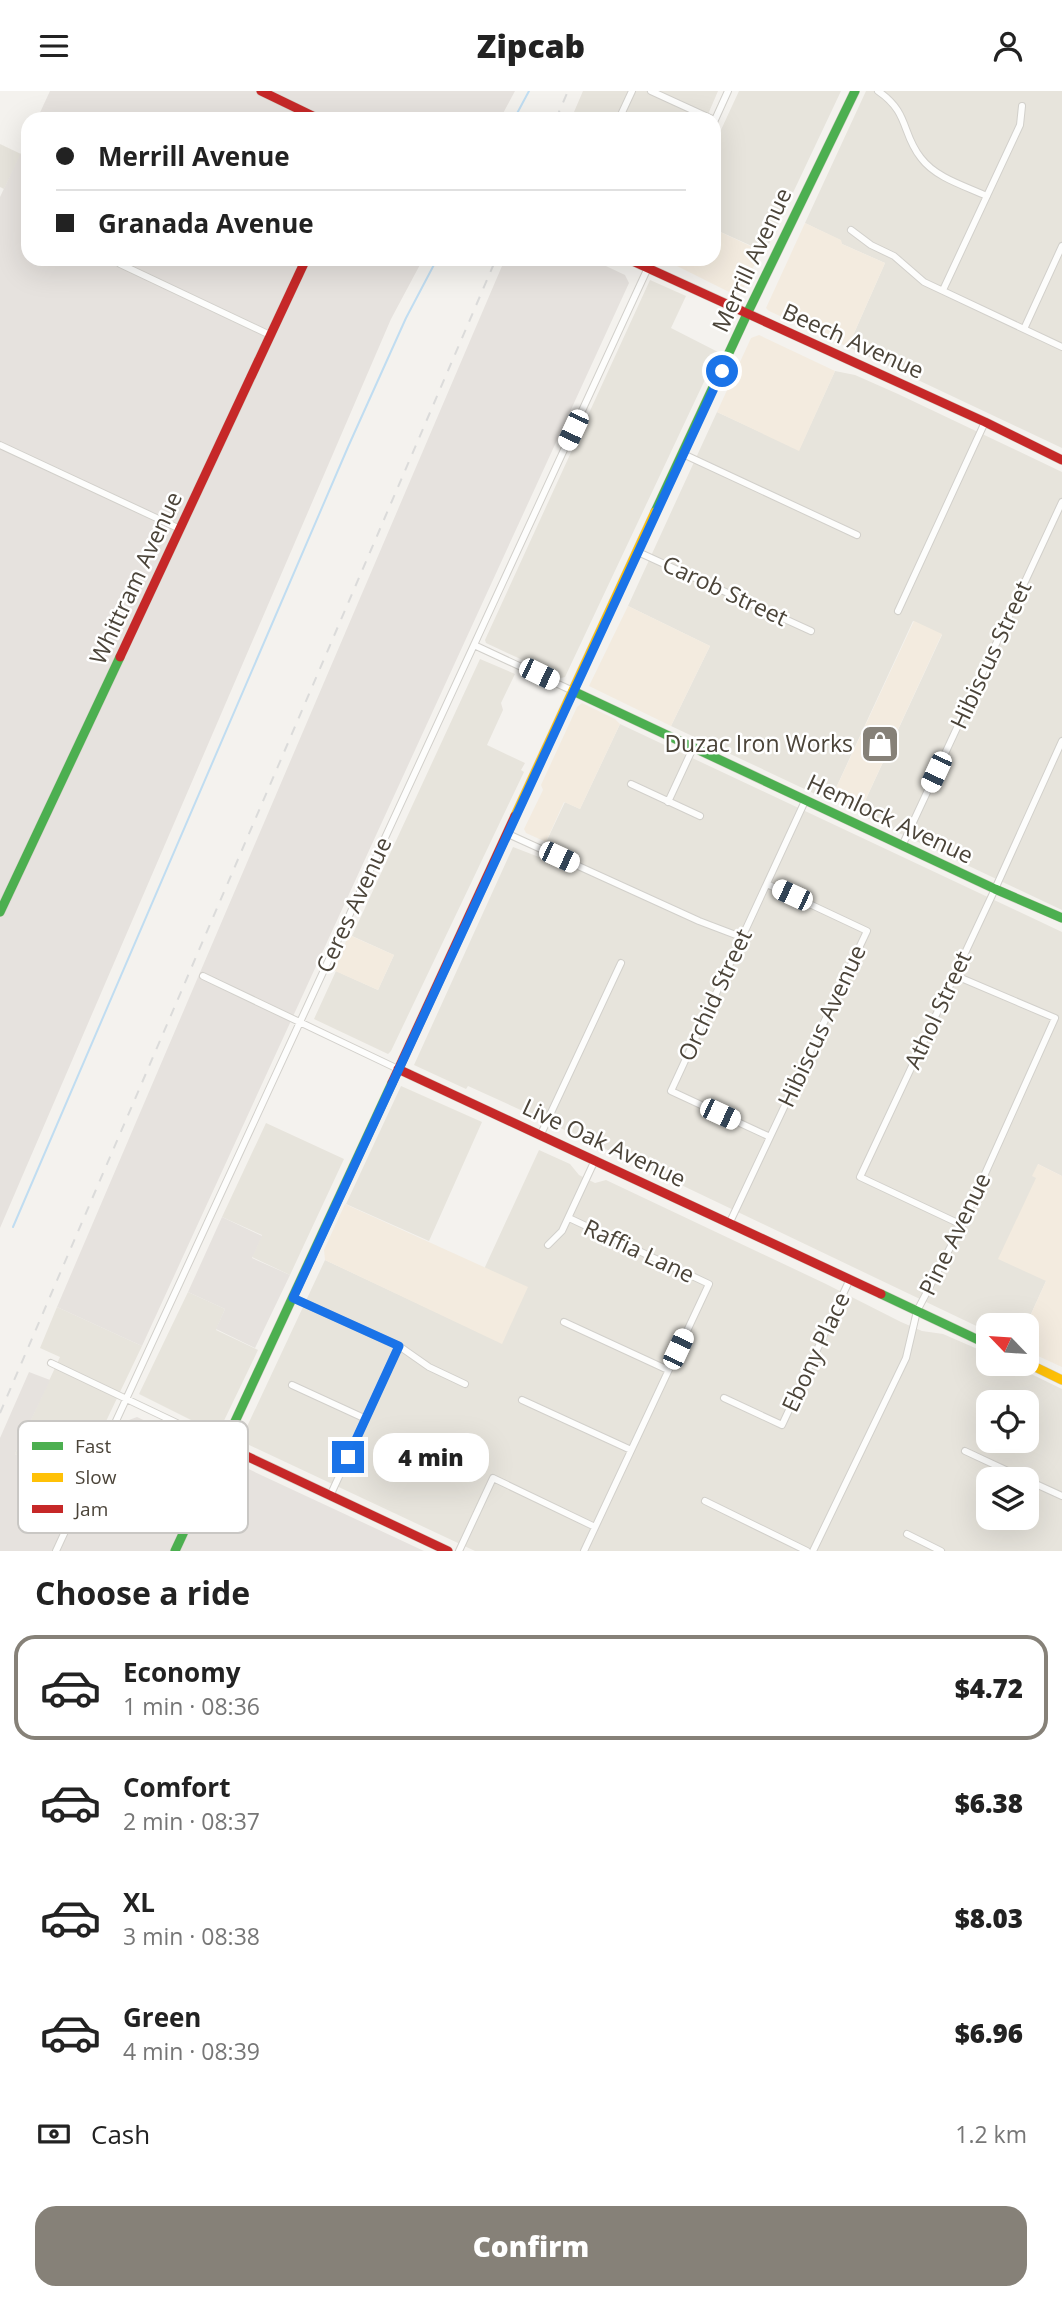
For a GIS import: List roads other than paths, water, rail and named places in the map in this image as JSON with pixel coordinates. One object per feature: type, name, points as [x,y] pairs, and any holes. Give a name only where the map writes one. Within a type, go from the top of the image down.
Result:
[{"type":"street","points":[[261,91],[279,95],[307,112]]},
{"type":"street","points":[[623,112],[632,91]]},
{"type":"street","points":[[651,91],[697,112]]},
{"type":"street","points":[[718,112],[728,91]]},
{"type":"street","name":"Merrill Avenue","points":[[234,1421],[747,314],[855,91]]},
{"type":"street","points":[[878,91],[900,113],[914,148],[922,160],[943,176],[987,196]]},
{"type":"street","points":[[943,290],[1020,125],[1023,106]]},
{"type":"street","points":[[851,230],[871,245],[894,256],[924,282],[1062,347]]},
{"type":"street","points":[[1024,329],[1062,246]]},
{"type":"street","points":[[124,266],[270,335]]},
{"type":"street","name":"Whittram Avenue","points":[[1,907],[303,266]]},
{"type":"street","name":"Ceres Avenue","points":[[116,1421],[649,266]]},
{"type":"street","name":"Beech Avenue","points":[[656,266],[747,314],[1062,460]]},
{"type":"street","points":[[898,611],[985,422]]},
{"type":"street","points":[[0,445],[180,529]]},
{"type":"street","points":[[683,454],[857,535]]},
{"type":"street","name":"Hibiscus Street","points":[[902,846],[1062,502]]},
{"type":"street","name":"Carob Street","points":[[638,552],[811,631]]},
{"type":"street","name":"Hemlock Avenue","points":[[474,645],[1062,918]]},
{"type":"street","name":"Athol Street","points":[[962,1224],[860,1177],[1062,741]]},
{"type":"street","points":[[668,802],[693,748]]},
{"type":"street","points":[[631,785],[700,816]]},
{"type":"street","name":"Orchid Street","points":[[770,1137],[671,1091],[806,801]]},
{"type":"street","points":[[508,834],[699,921],[741,937]]},
{"type":"street","name":"Hibiscus Avenue","points":[[730,1222],[867,931],[766,884]]},
{"type":"street","points":[[541,1134],[621,963]]},
{"type":"street","name":"Pine Avenue","points":[[813,1551],[906,1359],[917,1311],[962,1224],[1055,1018],[954,975]]},
{"type":"street","name":"Live Oak Avenue","points":[[203,976],[976,1339]]},
{"type":"street","points":[[548,1245],[562,1231],[595,1160]]},
{"type":"street","name":"Raffia Lane","points":[[569,1218],[709,1284],[668,1370]]},
{"type":"street","name":"Ebony Place","points":[[724,1398],[782,1425],[850,1279]]},
{"type":"street","points":[[293,1298],[399,1346],[429,1367],[465,1384]]},
{"type":"street","points":[[564,1322],[668,1370],[584,1551]]},
{"type":"street","points":[[330,1496],[399,1346]]},
{"type":"street","points":[[51,1363],[172,1421]]},
{"type":"street","points":[[1040,1369],[1062,1380]]},
{"type":"street","points":[[292,1385],[366,1419]]},
{"type":"street","points":[[522,1400],[631,1450]]},
{"type":"street","points":[[965,1451],[1000,1467]]},
{"type":"street","points":[[248,1457],[448,1551]]},
{"type":"street","points":[[459,1551],[492,1479],[595,1527]]},
{"type":"street","points":[[1039,1485],[1062,1496]]},
{"type":"street","points":[[705,1501],[807,1551]]},
{"type":"street","name":"Ceres Avenue","points":[[56,1551],[64,1533]]},
{"type":"street","name":"Merrill Avenue","points":[[175,1551],[183,1533]]},
{"type":"street","points":[[907,1534],[941,1551]]},
{"type":"waterway","points":[[518,112],[529,91]]},
{"type":"waterway","points":[[13,1227],[348,447],[406,318],[433,266]]},
{"type":"railway","points":[[559,112],[568,91]]},
{"type":"railway","points":[[0,1413],[493,266]]},
{"type":"place","name":"Duzac Iron Works","points":[[880,744]]}]
